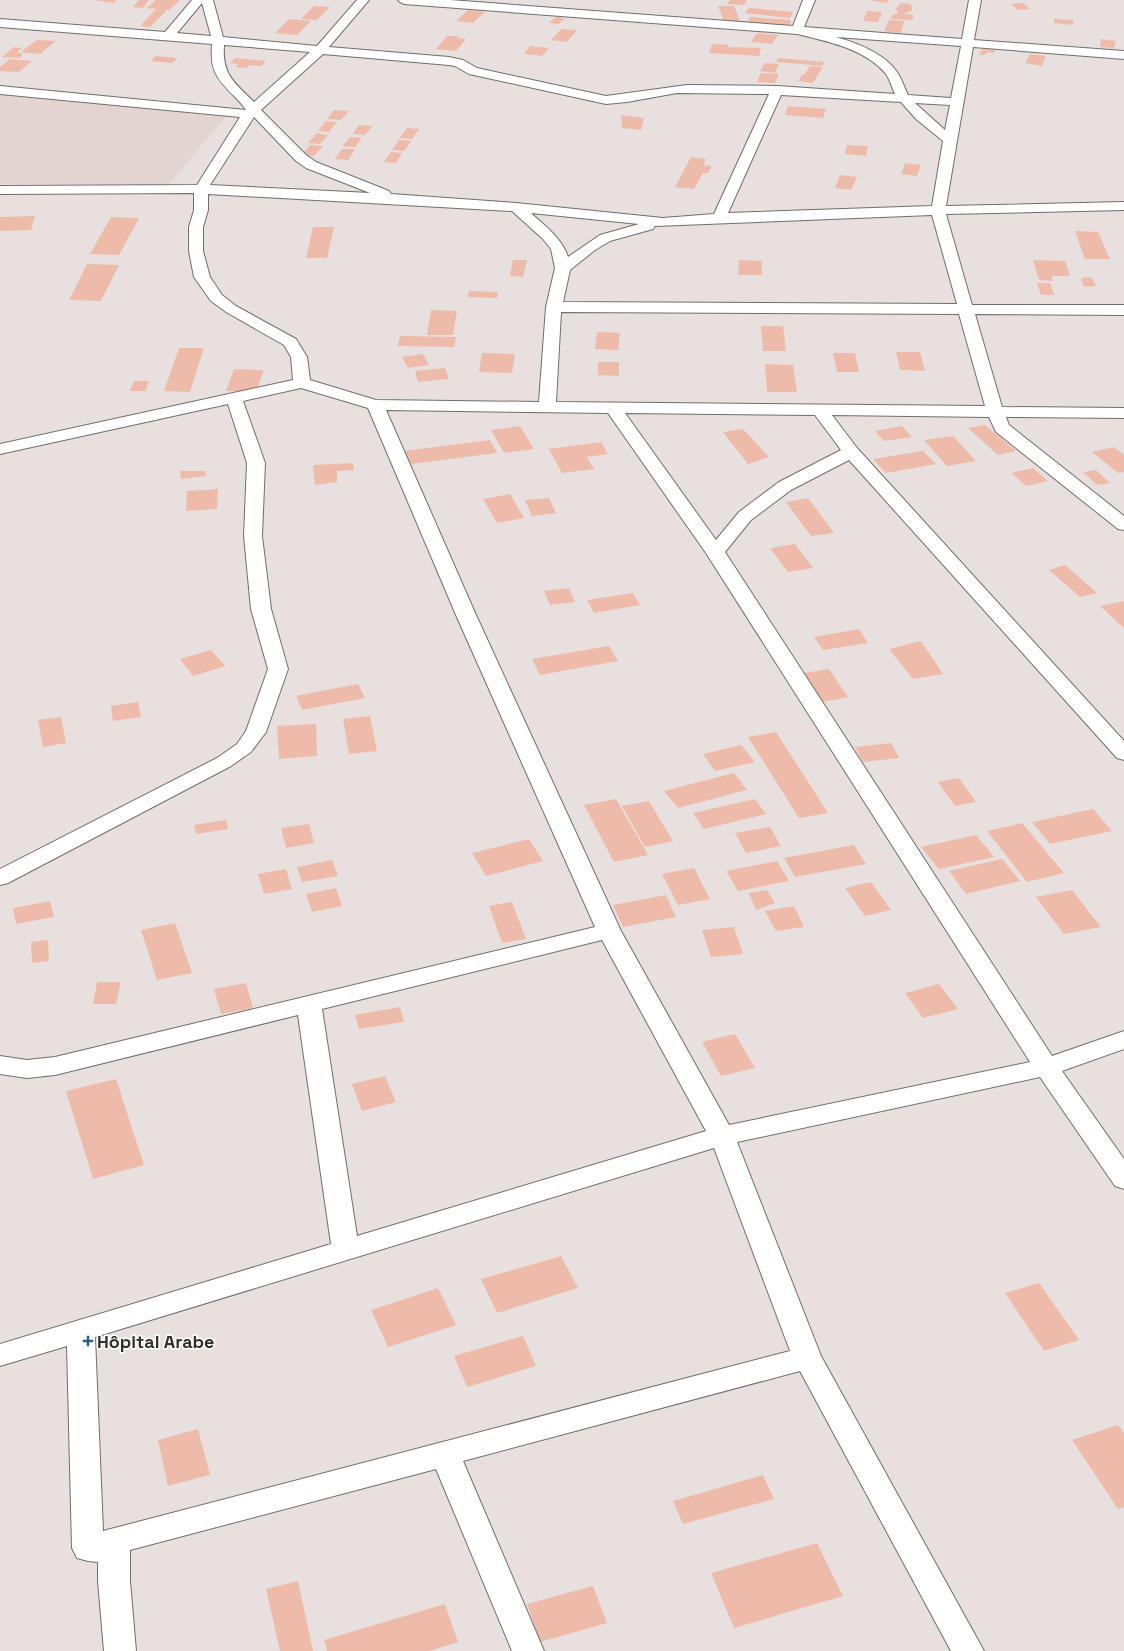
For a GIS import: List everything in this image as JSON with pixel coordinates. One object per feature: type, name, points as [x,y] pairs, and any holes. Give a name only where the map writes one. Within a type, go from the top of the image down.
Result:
[{"type":"street","points":[[168,36],[198,0]]},
{"type":"street","points":[[207,0],[218,41],[217,59],[219,68],[227,82],[251,111],[300,158],[311,165],[396,199]]},
{"type":"street","points":[[302,383],[298,357],[290,342],[231,309],[216,298],[202,276],[196,251],[196,227],[201,210],[201,189],[251,111],[320,50],[363,0]]},
{"type":"street","points":[[404,0],[1124,55]]},
{"type":"street","points":[[798,30],[809,0]]},
{"type":"street","points":[[975,0],[938,210],[995,412],[1002,428],[1124,525]]},
{"type":"street","points":[[0,23],[168,36],[449,61],[459,63],[473,71],[492,76],[606,100],[623,99],[685,89],[777,90],[957,102]]},
{"type":"street","points":[[798,30],[854,47],[876,60],[889,70],[904,98],[950,140]]},
{"type":"street","points":[[0,90],[251,111]]},
{"type":"street","points":[[719,218],[777,90]]},
{"type":"street","points":[[0,190],[201,189],[516,207],[663,222],[719,218],[938,210],[1124,206]]},
{"type":"street","points":[[516,207],[548,236],[558,249],[563,268],[554,307],[547,407]]},
{"type":"street","points":[[563,268],[590,247],[605,238],[663,222]]},
{"type":"street","points":[[554,307],[1124,310]]},
{"type":"street","points":[[0,449],[302,383],[375,405],[1124,414]]},
{"type":"street","points":[[0,878],[224,762],[244,748],[256,732],[278,669],[261,609],[253,536],[256,464],[234,398]]},
{"type":"street","points":[[375,405],[466,615],[609,931],[722,1136],[807,1358],[968,1651]]},
{"type":"street","points":[[613,408],[715,552],[1046,1067],[1124,1179]]},
{"type":"street","points":[[820,410],[851,452],[1124,754]]},
{"type":"street","points":[[715,552],[745,516],[785,486],[851,452]]},
{"type":"street","points":[[699,528],[745,516]]},
{"type":"street","points":[[0,1065],[26,1069],[55,1066],[609,931]]},
{"type":"street","points":[[309,1004],[345,1250]]},
{"type":"street","points":[[0,1355],[722,1136],[1046,1067],[1124,1040]]},
{"type":"street","points":[[81,1330],[88,1548]]},
{"type":"street","points":[[88,1548],[807,1358]]},
{"type":"street","points":[[445,1454],[528,1651]]},
{"type":"street","points":[[88,1548],[114,1550],[114,1581],[120,1651]]},
{"type":"shaded area","points":[[0,95],[228,114],[169,184],[0,184]]},
{"type":"building","points":[[93,0],[116,0],[114,3]]},
{"type":"building","points":[[139,0],[149,0],[143,8],[133,7]]},
{"type":"building","points":[[156,0],[180,0],[169,10],[147,8]]},
{"type":"building","points":[[730,0],[747,0],[744,5],[727,4]]},
{"type":"building","points":[[868,0],[889,0],[888,3]]},
{"type":"building","points":[[901,3],[911,4],[912,11],[904,14],[914,15],[912,20],[891,19],[893,14],[897,14],[898,11],[895,10]]},
{"type":"building","points":[[1023,3],[1030,9],[1018,10],[1011,4]]},
{"type":"building","points":[[314,6],[330,7],[317,20],[301,19]]},
{"type":"building","points":[[718,6],[734,6],[740,21],[724,22]]},
{"type":"building","points":[[749,8],[793,12],[790,18],[745,13]]},
{"type":"building","points":[[156,9],[167,10],[150,27],[140,26]]},
{"type":"building","points":[[468,10],[485,12],[473,23],[456,21]]},
{"type":"building","points":[[867,11],[882,12],[878,22],[863,21]]},
{"type":"building","points":[[556,17],[565,18],[559,24],[549,23]]},
{"type":"building","points":[[750,17],[791,20],[790,25],[748,23]]},
{"type":"building","points":[[289,19],[311,21],[297,35],[275,33]]},
{"type":"building","points":[[1054,19],[1073,20],[1073,25],[1054,23]]},
{"type":"building","points":[[889,20],[904,21],[901,33],[884,31]]},
{"type":"building","points":[[561,29],[577,30],[567,42],[551,40]]},
{"type":"building","points":[[757,33],[778,35],[772,44],[751,42]]},
{"type":"building","points":[[447,36],[459,36],[457,38],[466,39],[456,51],[436,49]]},
{"type":"building","points":[[1101,39],[1116,41],[1114,48],[1100,47]]},
{"type":"building","points":[[37,40],[56,41],[40,54],[21,52]]},
{"type":"building","points":[[712,44],[729,45],[728,47],[761,48],[759,56],[709,53]]},
{"type":"building","points":[[530,46],[549,48],[542,56],[524,54]]},
{"type":"building","points":[[14,47],[22,48],[17,52],[23,54],[20,58],[2,57]]},
{"type":"building","points":[[982,49],[996,50],[993,53],[988,52],[984,55],[979,55]]},
{"type":"building","points":[[1030,54],[1046,56],[1042,66],[1025,63]]},
{"type":"building","points":[[156,56],[178,58],[172,63],[150,61]]},
{"type":"building","points":[[235,58],[266,61],[261,66],[250,65],[246,68],[235,67],[239,64],[230,63]]},
{"type":"building","points":[[778,58],[824,62],[823,66],[776,62]]},
{"type":"building","points":[[10,59],[32,61],[19,72],[0,71],[0,67]]},
{"type":"building","points":[[765,63],[779,64],[775,73],[760,71]]},
{"type":"building","points":[[810,66],[823,67],[813,83],[798,81],[803,74],[805,74]]},
{"type":"building","points":[[761,73],[779,74],[775,83],[757,82]]},
{"type":"building","points":[[788,106],[826,109],[823,118],[785,115]]},
{"type":"building","points":[[334,110],[349,111],[341,120],[327,119]]},
{"type":"building","points":[[621,115],[644,118],[641,130],[622,128]]},
{"type":"building","points":[[326,121],[337,122],[329,132],[318,131]]},
{"type":"building","points":[[359,125],[372,126],[365,135],[353,134]]},
{"type":"building","points":[[407,128],[419,129],[412,139],[400,138]]},
{"type":"building","points":[[317,133],[328,135],[320,144],[308,143]]},
{"type":"building","points":[[350,137],[362,138],[355,147],[343,146]]},
{"type":"building","points":[[399,140],[411,141],[404,151],[392,150]]},
{"type":"building","points":[[310,145],[323,146],[314,156],[301,155]]},
{"type":"building","points":[[847,145],[868,146],[866,156],[845,154]]},
{"type":"building","points":[[342,149],[355,149],[348,160],[335,159]]},
{"type":"building","points":[[391,152],[402,153],[396,163],[384,162]]},
{"type":"building","points":[[691,157],[706,159],[703,165],[712,166],[708,173],[703,173],[694,189],[675,187]]},
{"type":"building","points":[[905,163],[921,165],[917,176],[901,174]]},
{"type":"building","points":[[840,175],[857,177],[851,190],[835,188]]},
{"type":"building","points":[[35,216],[31,230],[0,231],[0,217]]},
{"type":"building","points":[[111,217],[139,218],[119,255],[90,254]]},
{"type":"building","points":[[313,227],[334,227],[327,258],[306,258]]},
{"type":"building","points":[[1075,231],[1098,232],[1110,259],[1085,259]]},
{"type":"building","points":[[513,260],[527,260],[523,277],[510,276]]},
{"type":"building","points":[[739,260],[762,261],[762,275],[738,275]]},
{"type":"building","points":[[1033,260],[1065,261],[1070,276],[1052,276],[1053,281],[1039,280]]},
{"type":"building","points":[[87,264],[119,265],[101,301],[69,300]]},
{"type":"building","points":[[1091,277],[1096,286],[1084,287],[1081,278]]},
{"type":"building","points":[[1037,283],[1050,283],[1054,295],[1041,295]]},
{"type":"building","points":[[469,291],[498,292],[497,298],[468,297]]},
{"type":"building","points":[[431,310],[457,311],[453,335],[427,335]]},
{"type":"building","points":[[761,326],[783,326],[786,351],[763,351]]},
{"type":"building","points":[[597,332],[620,333],[618,350],[595,349]]},
{"type":"building","points":[[400,336],[456,337],[454,347],[398,346]]},
{"type":"building","points":[[179,348],[204,348],[190,392],[164,391]]},
{"type":"building","points":[[896,352],[920,352],[925,371],[900,370]]},
{"type":"building","points":[[482,353],[515,354],[512,373],[479,372]]},
{"type":"building","points":[[833,353],[855,353],[859,372],[837,372]]},
{"type":"building","points":[[423,354],[429,365],[408,368],[402,357]]},
{"type":"building","points":[[598,362],[619,362],[619,376],[598,375]]},
{"type":"building","points":[[765,364],[793,365],[797,392],[767,392]]},
{"type":"building","points":[[445,368],[449,379],[418,382],[415,371]]},
{"type":"building","points":[[234,369],[264,370],[256,392],[226,391]]},
{"type":"building","points":[[134,381],[149,381],[146,391],[130,391]]},
{"type":"building","points":[[985,425],[1016,451],[998,455],[968,428]]},
{"type":"building","points":[[520,426],[534,449],[504,453],[491,430]]},
{"type":"building","points":[[902,426],[912,437],[884,441],[875,431]]},
{"type":"building","points":[[743,429],[769,457],[748,464],[723,432]]},
{"type":"building","points":[[953,436],[976,461],[947,466],[924,440]]},
{"type":"building","points":[[490,440],[497,453],[411,464],[404,451]]},
{"type":"building","points":[[601,442],[608,454],[587,457],[594,469],[562,473],[549,449]]},
{"type":"building","points":[[1114,447],[1124,455],[1124,472],[1118,473],[1092,452]]},
{"type":"building","points":[[923,451],[936,464],[886,473],[873,459]]},
{"type":"building","points":[[353,463],[354,470],[337,471],[337,482],[315,485],[313,465]]},
{"type":"building","points":[[1033,468],[1048,481],[1026,486],[1011,473]]},
{"type":"building","points":[[1096,470],[1110,483],[1097,485],[1083,472]]},
{"type":"building","points":[[180,471],[205,471],[206,476],[181,479]]},
{"type":"building","points":[[218,489],[217,509],[186,511],[187,491]]},
{"type":"building","points":[[510,494],[524,518],[497,523],[483,499]]},
{"type":"building","points":[[549,498],[556,513],[532,516],[525,500]]},
{"type":"building","points":[[808,498],[834,533],[811,536],[786,502]]},
{"type":"building","points":[[795,544],[813,568],[788,572],[770,548]]},
{"type":"building","points":[[1065,565],[1097,593],[1080,597],[1049,570]]},
{"type":"building","points":[[569,588],[575,602],[550,605],[544,591]]},
{"type":"building","points":[[633,593],[640,605],[594,613],[587,600]]},
{"type":"building","points":[[1124,601],[1124,628],[1100,606]]},
{"type":"building","points":[[859,629],[868,643],[823,650],[814,637]]},
{"type":"building","points":[[921,641],[943,674],[913,679],[889,649]]},
{"type":"building","points":[[609,646],[618,661],[540,675],[532,659]]},
{"type":"building","points":[[211,650],[225,666],[193,676],[180,659]]},
{"type":"building","points":[[829,669],[848,697],[823,702],[804,673]]},
{"type":"building","points":[[358,684],[365,698],[302,710],[296,696]]},
{"type":"building","points":[[138,702],[141,717],[113,721],[111,706]]},
{"type":"building","points":[[370,716],[377,751],[349,754],[343,719]]},
{"type":"building","points":[[61,717],[66,743],[43,747],[38,720]]},
{"type":"building","points":[[316,724],[317,756],[279,759],[277,726]]},
{"type":"building","points":[[776,732],[828,813],[799,818],[748,737]]},
{"type":"building","points":[[891,743],[899,758],[863,762],[855,747]]},
{"type":"building","points":[[741,745],[755,762],[715,771],[703,754]]},
{"type":"building","points":[[734,773],[747,790],[678,808],[664,791]]},
{"type":"building","points":[[959,778],[976,802],[955,806],[938,782]]},
{"type":"building","points":[[616,799],[648,855],[614,862],[584,805]]},
{"type":"building","points":[[755,799],[766,814],[704,829],[693,813]]},
{"type":"building","points":[[649,801],[673,841],[645,847],[622,806]]},
{"type":"building","points":[[1093,809],[1112,831],[1050,844],[1032,822]]},
{"type":"building","points":[[226,820],[228,829],[196,834],[194,825]]},
{"type":"building","points":[[1022,823],[1064,873],[1027,882],[987,831]]},
{"type":"building","points":[[309,824],[314,843],[286,848],[281,828]]},
{"type":"building","points":[[770,827],[781,846],[746,853],[735,833]]},
{"type":"building","points":[[976,835],[994,857],[939,869],[921,847]]},
{"type":"building","points":[[529,839],[543,861],[486,876],[472,853]]},
{"type":"building","points":[[854,845],[866,864],[795,877],[784,858]]},
{"type":"building","points":[[1002,859],[1020,881],[966,894],[949,871]]},
{"type":"building","points":[[332,860],[338,876],[302,882],[297,867]]},
{"type":"building","points":[[777,861],[789,881],[738,891],[726,871]]},
{"type":"building","points":[[694,868],[710,899],[678,905],[662,874]]},
{"type":"building","points":[[286,869],[292,889],[264,894],[258,874]]},
{"type":"building","points":[[871,882],[891,910],[865,916],[845,888]]},
{"type":"building","points":[[336,888],[342,906],[312,912],[306,894]]},
{"type":"building","points":[[767,890],[775,903],[756,910],[749,893]]},
{"type":"building","points":[[1072,890],[1101,927],[1064,934],[1036,897]]},
{"type":"building","points":[[666,895],[676,917],[623,927],[613,905]]},
{"type":"building","points":[[50,901],[54,917],[16,924],[13,908]]},
{"type":"building","points":[[512,902],[526,939],[502,943],[489,906]]},
{"type":"building","points":[[794,906],[804,927],[776,931],[765,911]]},
{"type":"building","points":[[175,923],[192,973],[157,980],[141,930]]},
{"type":"building","points":[[734,927],[743,954],[711,957],[702,930]]},
{"type":"building","points":[[48,940],[49,961],[32,963],[31,942]]},
{"type":"building","points":[[97,982],[121,982],[116,1004],[93,1004]]},
{"type":"building","points":[[246,983],[253,1008],[221,1014],[214,989]]},
{"type":"building","points":[[939,984],[958,1009],[923,1018],[905,993]]},
{"type":"building","points":[[400,1007],[404,1022],[359,1029],[355,1015]]},
{"type":"building","points":[[735,1034],[755,1068],[721,1076],[702,1042]]},
{"type":"building","points":[[385,1076],[396,1102],[362,1111],[352,1084]]},
{"type":"building","points":[[116,1079],[144,1165],[93,1179],[66,1091]]},
{"type":"building","points":[[561,1256],[578,1288],[497,1313],[481,1279]]},
{"type":"building","points":[[1039,1283],[1079,1340],[1044,1351],[1005,1293]]},
{"type":"building","points":[[438,1288],[456,1325],[388,1347],[371,1310]]},
{"type":"building","points":[[523,1336],[536,1366],[467,1387],[454,1356]]},
{"type":"building","points":[[1118,1425],[1124,1433],[1124,1507],[1118,1509],[1072,1440]]},
{"type":"building","points":[[198,1429],[210,1475],[168,1486],[158,1440]]},
{"type":"building","points":[[763,1475],[774,1499],[683,1524],[673,1501]]},
{"type":"building","points":[[817,1543],[843,1596],[734,1628],[711,1573]]},
{"type":"building","points":[[298,1581],[313,1651],[280,1651],[266,1589]]},
{"type":"building","points":[[593,1586],[607,1623],[540,1642],[527,1604]]},
{"type":"building","points":[[445,1604],[458,1642],[429,1651],[327,1651],[324,1640]]},
{"type":"place","name":"Hôpital Arabe","points":[[88,1341]]}]
